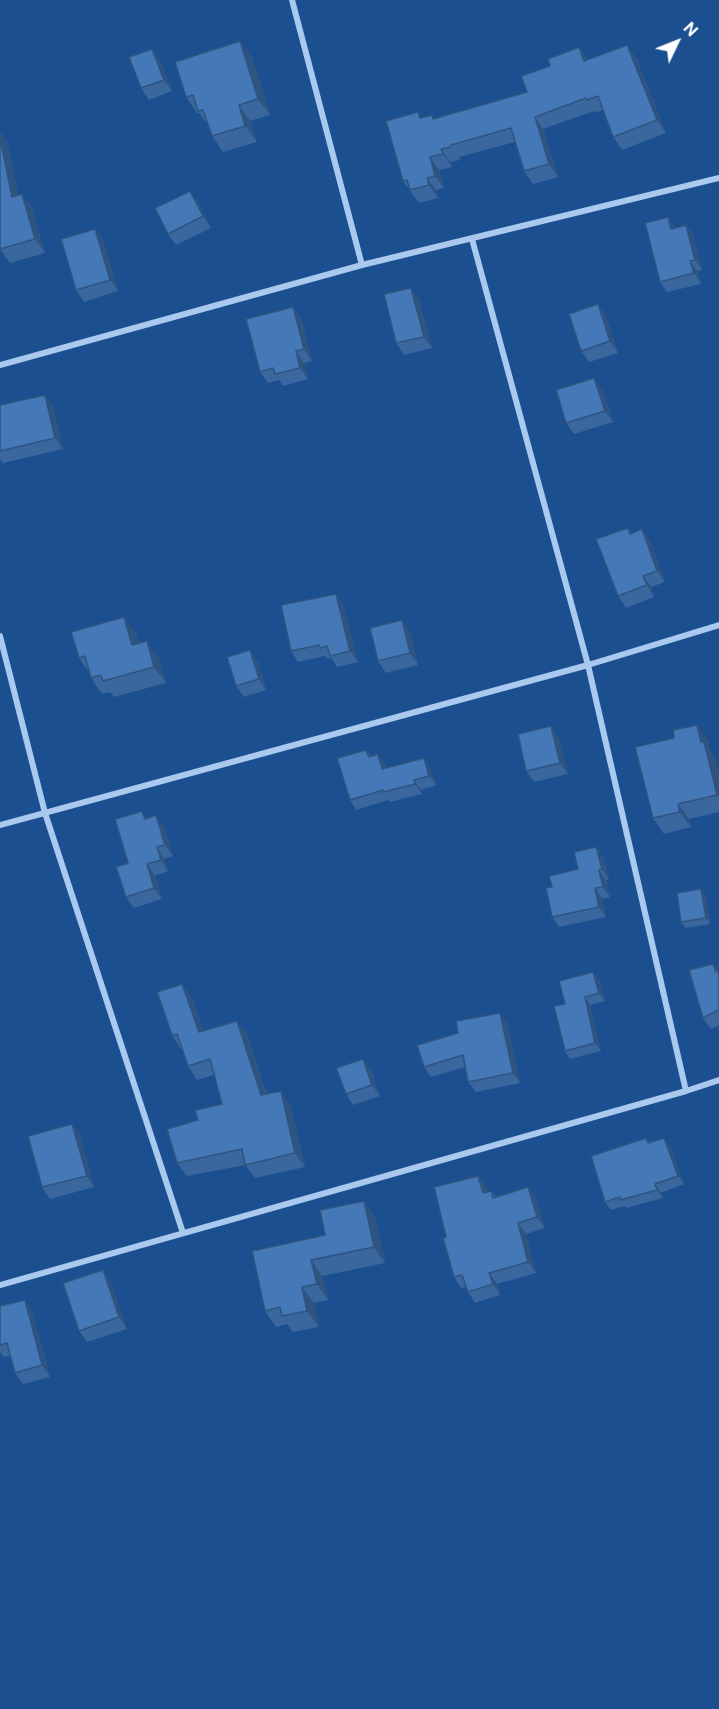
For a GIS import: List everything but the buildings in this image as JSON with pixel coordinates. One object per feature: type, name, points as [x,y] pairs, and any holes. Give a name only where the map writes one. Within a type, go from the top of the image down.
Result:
[{"type":"street","points":[[292,0],[363,265]]},
{"type":"street","points":[[0,364],[363,265],[719,178]]},
{"type":"street","points":[[472,239],[588,665],[686,1091]]},
{"type":"street","points":[[0,825],[588,665],[719,624]]},
{"type":"street","points":[[0,636],[45,813],[183,1233]]},
{"type":"street","points":[[0,1285],[719,1080]]}]
